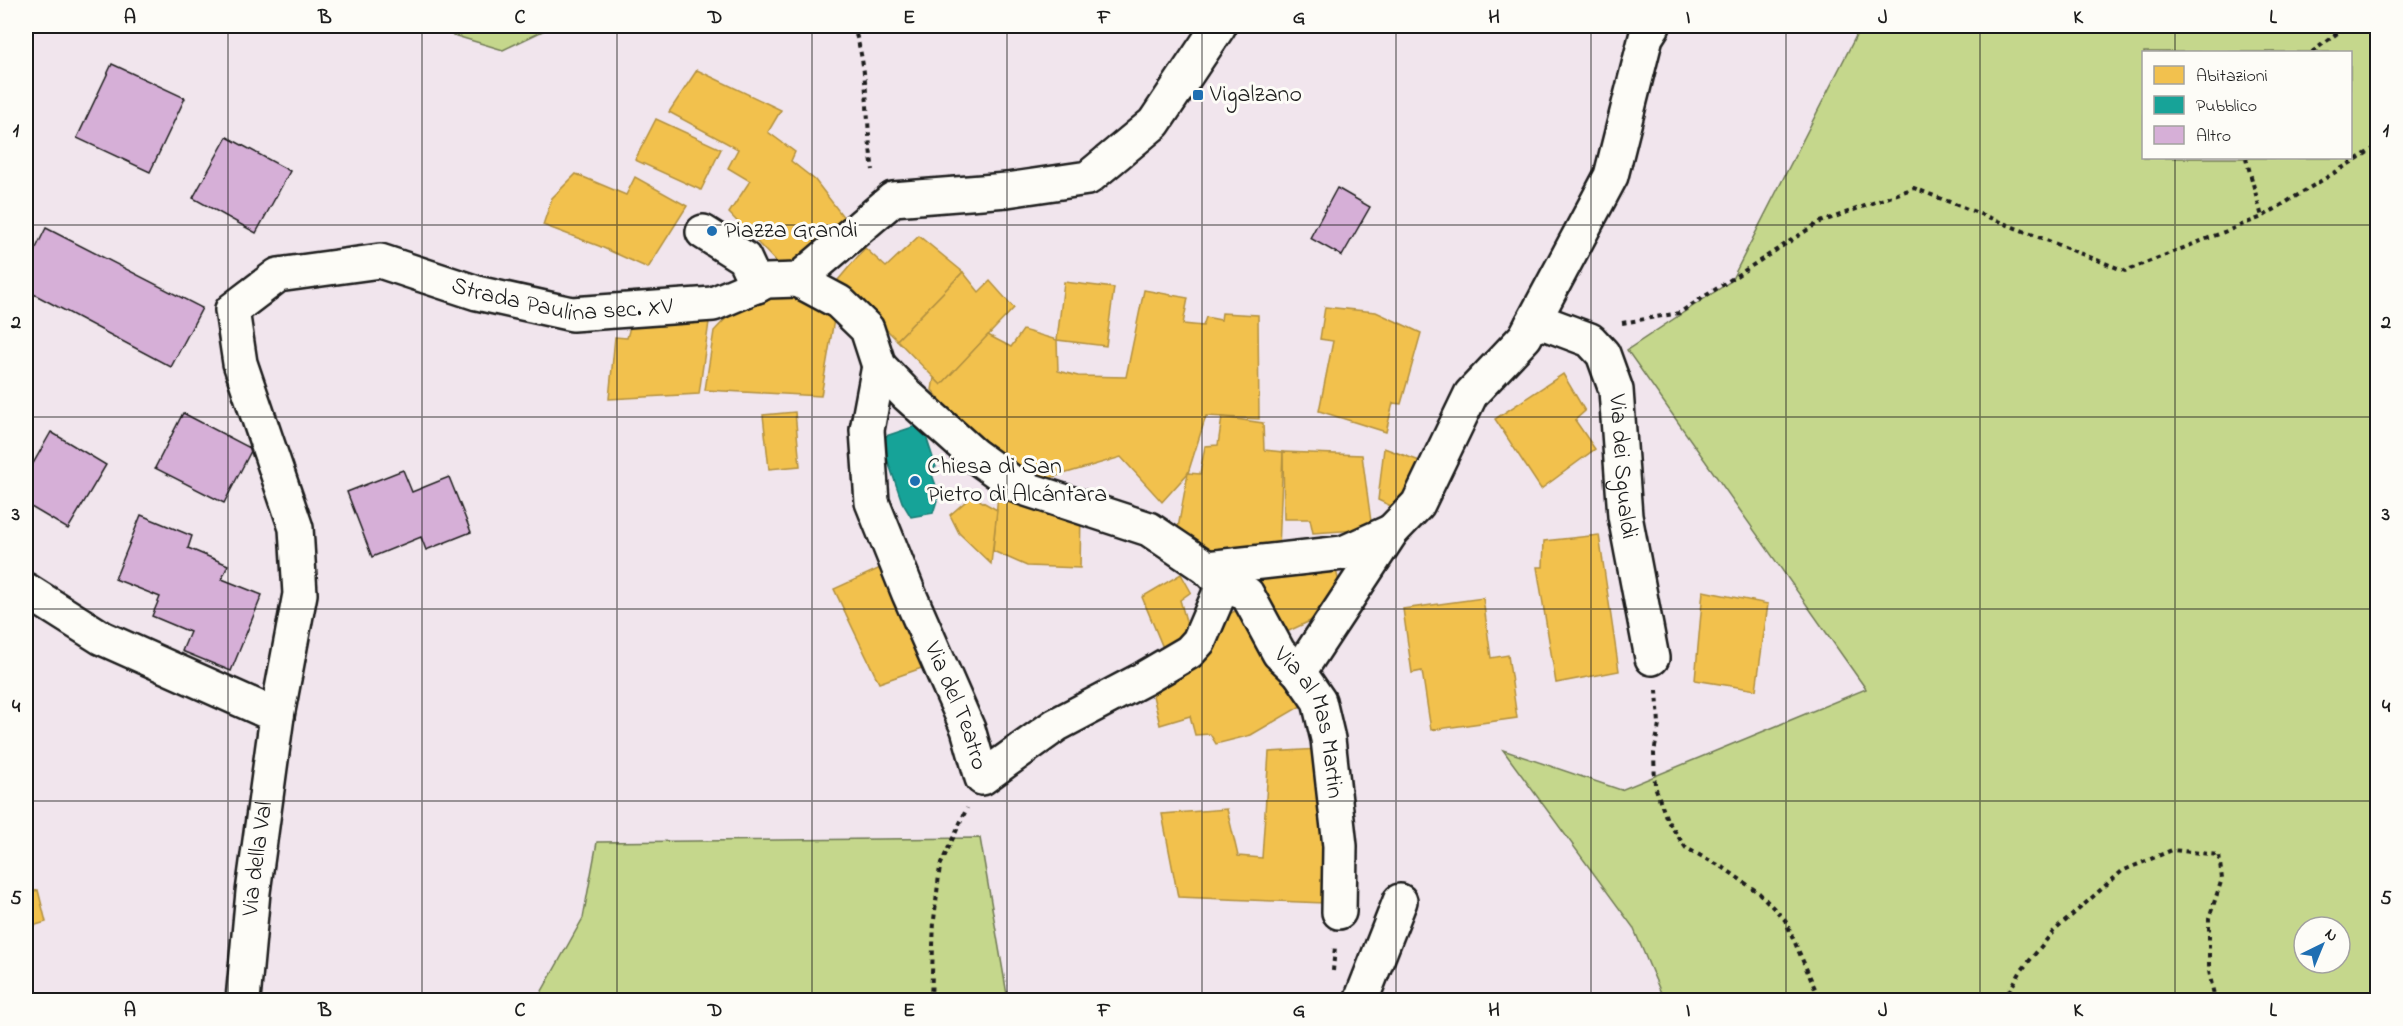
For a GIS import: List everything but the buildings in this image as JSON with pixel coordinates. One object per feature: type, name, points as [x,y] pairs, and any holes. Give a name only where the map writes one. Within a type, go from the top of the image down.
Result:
[{"type":"street","points":[[879,366],[867,329],[839,302],[798,280],[893,199],[1007,190],[1088,178],[1154,123],[1219,26]]},
{"type":"street","points":[[1299,672],[1392,531],[1418,504],[1471,394],[1525,337],[1611,176],[1646,37],[1653,26]]},
{"type":"street","points":[[703,232],[744,258],[757,286]]},
{"type":"street","name":"Strada Paulina sec. XV","points":[[277,716],[300,594],[296,528],[240,363],[232,310],[278,275],[380,261],[477,293],[572,314],[713,304],[767,282],[798,280]]},
{"type":"street","name":"Via dei Sgualdi","points":[[1532,324],[1547,324],[1590,340],[1603,354],[1616,390],[1625,516],[1652,658]]},
{"type":"street","name":"Via al Mas Martin","points":[[879,366],[907,395],[974,455],[1017,486],[1149,529],[1215,576],[1246,594],[1279,653],[1299,672],[1319,701],[1328,739],[1340,846],[1339,912]]},
{"type":"street","name":"Via del Teatro","points":[[879,366],[867,430],[872,502],[968,729],[982,778],[1056,725],[1143,680],[1188,652],[1199,641],[1215,576]]},
{"type":"street","points":[[1215,576],[1343,553],[1392,531]]},
{"type":"street","points":[[26,591],[102,638],[277,716]]},
{"type":"street","name":"Via della Val","points":[[243,1000],[253,892],[277,716]]},
{"type":"street","points":[[1361,1000],[1400,901]]},
{"type":"path","points":[[853,26],[860,44],[868,141],[874,171]]},
{"type":"path","points":[[2313,51],[2347,26]]},
{"type":"path","points":[[1571,332],[1679,313],[1818,223],[1914,188],[2126,271],[2262,218],[2378,146]]},
{"type":"path","points":[[2246,159],[2262,218]]},
{"type":"path","points":[[1652,658],[1658,691],[1659,725],[1654,753],[1655,786],[1667,820],[1686,848],[1724,868],[1759,893],[1785,920],[1820,1000]]},
{"type":"path","points":[[931,1000],[934,920],[940,866],[982,778]]},
{"type":"path","points":[[2004,1000],[2021,971],[2053,932],[2122,871],[2172,850],[2219,855],[2222,879],[2209,918],[2209,971],[2215,1000]]},
{"type":"path","points":[[1332,978],[1339,912]]},
{"type":"green space","points":[[423,26],[553,26],[503,50]]},
{"type":"green space","points":[[1861,26],[2377,26],[2377,1000],[1664,1000],[1633,927],[1503,750],[1621,790],[1866,689],[1627,350],[1731,281]]},
{"type":"green space","points":[[980,838],[1008,1000],[537,1000],[583,918],[597,842]]},
{"type":"place","name":"Vigalzano","points":[[1198,95]]},
{"type":"place","name":"Piazza Grandi","points":[[712,231]]},
{"type":"place","name":"Chiesa di San Pietro di Alcántara","points":[[915,481]]}]
